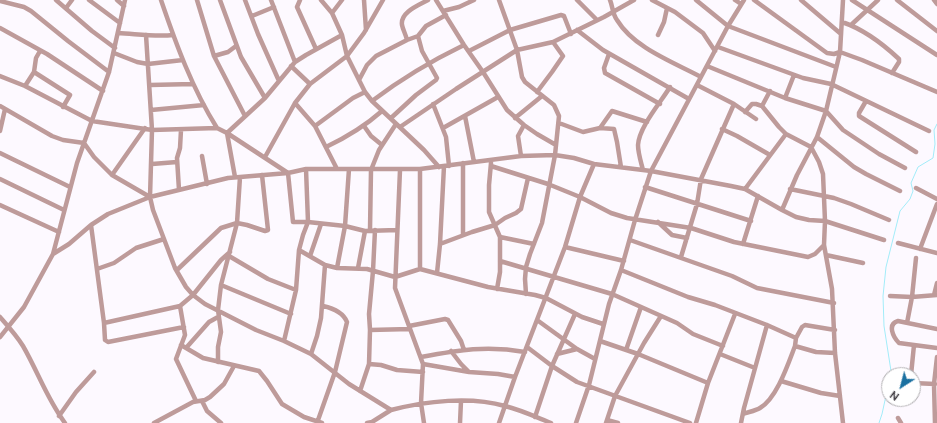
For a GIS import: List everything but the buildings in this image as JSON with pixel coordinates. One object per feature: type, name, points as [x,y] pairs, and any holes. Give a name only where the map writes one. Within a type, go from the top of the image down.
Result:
[{"type":"street","points":[[56,0],[115,51],[148,64],[183,60]]},
{"type":"street","points":[[66,8],[72,0]]},
{"type":"street","points":[[89,0],[120,23]]},
{"type":"street","points":[[117,0],[124,6]]},
{"type":"street","points":[[0,337],[24,307],[53,254],[77,163],[103,91],[115,51],[125,0]]},
{"type":"street","points":[[161,0],[173,35],[193,84],[217,128]]},
{"type":"street","points":[[197,0],[214,56],[245,116]]},
{"type":"street","points":[[220,0],[241,57],[265,98]]},
{"type":"street","points":[[245,0],[279,81]]},
{"type":"street","points":[[271,0],[295,62]]},
{"type":"street","points":[[300,0],[297,7],[316,49]]},
{"type":"street","points":[[321,0],[332,13],[342,35],[347,56],[365,92],[382,111],[424,150],[444,166]]},
{"type":"street","points":[[332,13],[342,0]]},
{"type":"street","points":[[364,0],[366,30]]},
{"type":"street","points":[[265,157],[294,103],[310,84],[347,56],[366,30],[383,0]]},
{"type":"street","points":[[407,40],[402,20],[409,12],[428,0]]},
{"type":"street","points":[[436,0],[498,97],[515,118],[537,134],[556,145]]},
{"type":"street","points":[[359,80],[367,65],[376,56],[418,36],[426,26],[445,13],[474,0]]},
{"type":"street","points":[[499,0],[517,50],[522,77],[525,82],[554,105],[558,110],[559,116],[555,155],[548,184],[542,222],[526,267],[526,294]]},
{"type":"street","points":[[610,0],[612,11],[619,24],[642,45],[658,56],[701,77]]},
{"type":"street","points":[[360,391],[369,364],[369,314],[373,271],[370,230],[371,170],[376,154],[382,144],[398,125],[517,50],[553,42],[634,0]]},
{"type":"street","points":[[652,0],[667,8],[703,33],[717,49],[813,81],[831,84],[929,131]]},
{"type":"street","points":[[696,0],[728,26],[836,67]]},
{"type":"street","points":[[735,0],[741,4]]},
{"type":"street","points":[[576,423],[589,385],[603,324],[624,261],[651,170],[728,26],[744,0]]},
{"type":"street","points":[[754,0],[827,53],[831,54],[840,52],[937,92]]},
{"type":"street","points":[[801,0],[841,34]]},
{"type":"street","points":[[782,210],[790,190],[817,137],[826,112],[831,84],[840,52],[843,0]]},
{"type":"street","points":[[852,0],[937,55]]},
{"type":"street","points":[[851,25],[878,0]]},
{"type":"street","points":[[897,0],[937,31]]},
{"type":"street","points":[[934,0],[937,4]]},
{"type":"street","points":[[0,1],[24,7],[31,11],[109,72]]},
{"type":"street","points":[[580,1],[597,20]]},
{"type":"street","points":[[252,16],[274,7]]},
{"type":"street","points":[[658,35],[664,22],[667,8]]},
{"type":"street","points":[[469,51],[510,30],[561,15],[564,16],[571,34]]},
{"type":"street","points":[[842,22],[851,25],[886,47],[899,59],[899,62],[892,73]]},
{"type":"street","points":[[0,28],[40,51],[103,91]]},
{"type":"street","points":[[577,30],[608,54],[689,99]]},
{"type":"street","points":[[118,33],[146,34],[159,37],[173,35]]},
{"type":"street","points":[[146,34],[152,130],[150,198],[164,239],[186,287],[193,295],[205,304],[256,330],[311,354],[360,391],[391,410]]},
{"type":"street","points":[[227,133],[265,98],[295,62],[342,35]]},
{"type":"street","points":[[391,118],[437,78],[420,46],[418,36]]},
{"type":"street","points":[[537,92],[563,56],[553,42]]},
{"type":"street","points":[[372,100],[403,78],[464,45]]},
{"type":"street","points":[[214,56],[228,52],[236,46]]},
{"type":"street","points":[[24,86],[34,72],[36,58],[40,51]]},
{"type":"street","points":[[608,54],[604,68],[605,73],[660,104]]},
{"type":"street","points":[[291,66],[310,84]]},
{"type":"street","points":[[707,66],[785,98],[826,112],[843,130],[879,154],[905,168]]},
{"type":"street","points":[[34,72],[70,95],[63,107]]},
{"type":"street","points":[[785,98],[794,75]]},
{"type":"street","points":[[0,76],[24,86],[92,121],[152,130],[217,128],[265,157],[288,173],[293,222],[308,222],[370,230],[398,230]]},
{"type":"street","points":[[150,85],[193,84]]},
{"type":"street","points":[[697,85],[734,104],[756,119]]},
{"type":"street","points":[[643,170],[638,144],[640,136],[647,122],[670,88]]},
{"type":"street","points":[[762,106],[770,91]]},
{"type":"street","points":[[315,126],[353,98],[365,92]]},
{"type":"street","points":[[515,118],[542,96]]},
{"type":"street","points":[[443,128],[498,97]]},
{"type":"street","points":[[866,101],[859,113],[859,116],[916,152]]},
{"type":"street","points":[[294,103],[315,126],[337,169]]},
{"type":"street","points":[[433,104],[446,137],[437,273]]},
{"type":"street","points":[[682,257],[697,204],[701,179],[734,104]]},
{"type":"street","points":[[745,112],[752,104],[762,106],[786,134],[812,147],[823,174],[825,221],[824,245],[834,303],[835,353],[843,423]]},
{"type":"street","points":[[150,110],[204,105]]},
{"type":"street","points":[[0,106],[52,136],[62,140],[84,144],[112,175],[150,198]]},
{"type":"street","points":[[0,131],[5,109]]},
{"type":"street","points":[[326,147],[364,126],[382,111]]},
{"type":"street","points":[[600,128],[612,111],[647,122]]},
{"type":"street","points":[[465,116],[474,162]]},
{"type":"street","points":[[559,123],[583,132],[600,128],[612,128],[615,130],[621,168]]},
{"type":"street","points":[[521,156],[518,136],[524,125]]},
{"type":"street","points":[[364,126],[371,136],[382,144]]},
{"type":"street","points":[[112,175],[145,128]]},
{"type":"street","points":[[722,129],[770,155]]},
{"type":"street","points":[[179,190],[176,162],[180,148],[181,130]]},
{"type":"street","points":[[227,133],[235,178]]},
{"type":"street","points":[[745,189],[786,134]]},
{"type":"street","points":[[817,137],[854,167],[900,190]]},
{"type":"street","points":[[0,153],[70,187]]},
{"type":"street","points":[[53,254],[69,244],[91,225],[108,214],[150,198],[179,190],[240,177],[288,173],[306,169],[420,169],[521,156],[555,155],[574,158],[594,164],[651,170],[745,189],[782,210],[803,218],[825,221],[884,240]]},
{"type":"street","points":[[202,156],[207,184]]},
{"type":"street","points":[[491,160],[489,209],[500,237],[500,260],[497,289]]},
{"type":"street","points":[[152,164],[176,162]]},
{"type":"street","points":[[463,163],[463,235]]},
{"type":"street","points":[[499,423],[565,247],[580,197],[594,164]]},
{"type":"street","points":[[491,166],[548,184],[580,197],[612,213],[635,220],[658,222],[691,228],[743,244],[808,257],[815,254],[824,245]]},
{"type":"street","points":[[284,341],[296,290],[299,250],[308,222],[306,169]]},
{"type":"street","points":[[337,268],[345,226],[349,169]]},
{"type":"street","points":[[420,169],[420,269]]},
{"type":"street","points":[[400,170],[395,277],[397,294],[423,364],[422,403],[424,423]]},
{"type":"street","points":[[177,270],[217,230],[237,223],[265,231],[268,229],[262,175]]},
{"type":"street","points":[[218,362],[218,347],[221,332],[218,310],[221,285],[237,223],[240,177]]},
{"type":"street","points":[[440,244],[495,225],[519,211],[521,209],[528,178]]},
{"type":"street","points":[[0,179],[64,210]]},
{"type":"street","points":[[645,187],[751,221]]},
{"type":"street","points":[[916,188],[937,199]]},
{"type":"street","points":[[790,190],[834,198],[889,220]]},
{"type":"street","points":[[743,244],[758,196]]},
{"type":"street","points":[[920,249],[937,204]]},
{"type":"street","points":[[0,205],[59,232]]},
{"type":"street","points":[[658,222],[672,235],[687,238]]},
{"type":"street","points":[[310,256],[320,224]]},
{"type":"street","points":[[91,225],[105,340],[108,342],[184,327]]},
{"type":"street","points":[[358,268],[370,230]]},
{"type":"street","points":[[500,237],[534,244]]},
{"type":"street","points":[[97,269],[114,263],[136,248],[164,239]]},
{"type":"street","points":[[630,240],[682,257],[732,276],[757,288],[834,303]]},
{"type":"street","points":[[898,243],[937,253]]},
{"type":"street","points":[[565,247],[624,261]]},
{"type":"street","points":[[299,250],[325,265],[337,268],[358,268],[395,277],[420,269],[497,289],[535,295],[546,298],[575,314],[603,324]]},
{"type":"street","points":[[230,254],[268,279],[296,290]]},
{"type":"street","points":[[104,323],[180,306],[193,295],[221,260],[230,254]]},
{"type":"street","points":[[826,255],[863,263]]},
{"type":"street","points":[[907,323],[912,297],[916,258]]},
{"type":"street","points":[[500,260],[612,294],[677,323],[694,334],[723,346]]},
{"type":"street","points":[[311,354],[317,336],[322,306],[325,265]]},
{"type":"street","points":[[621,270],[688,297],[715,305],[735,314],[767,325],[796,338]]},
{"type":"street","points":[[890,296],[912,297],[935,295],[937,283]]},
{"type":"street","points":[[221,285],[291,314]]},
{"type":"street","points":[[180,306],[185,335],[176,354],[177,363],[199,401],[207,411],[221,423]]},
{"type":"street","points":[[181,345],[203,358],[259,371],[267,380],[282,404],[304,417],[319,423],[347,320],[335,309],[322,306]]},
{"type":"street","points":[[626,350],[641,307]]},
{"type":"street","points":[[535,416],[552,366],[575,314]]},
{"type":"street","points":[[696,423],[708,384],[735,314]]},
{"type":"street","points":[[618,423],[607,422],[616,396],[638,354],[661,316]]},
{"type":"street","points":[[0,317],[23,346],[48,398],[65,423]]},
{"type":"street","points":[[186,348],[209,322],[218,317]]},
{"type":"street","points":[[370,330],[409,328],[445,319],[448,320],[462,341],[464,350]]},
{"type":"street","points":[[537,320],[563,340],[595,359]]},
{"type":"street","points":[[937,329],[898,322],[894,322],[891,328],[893,335],[899,343],[937,348]]},
{"type":"street","points":[[742,423],[743,414],[767,325]]},
{"type":"street","points":[[743,414],[762,407],[773,394],[781,381],[795,346],[796,338],[802,327],[805,325],[835,330]]},
{"type":"street","points":[[600,341],[638,354],[708,384]]},
{"type":"street","points":[[912,367],[914,345]]},
{"type":"street","points":[[795,346],[816,352],[835,353]]},
{"type":"street","points":[[421,357],[464,350],[505,348],[526,349],[569,377],[690,423]]},
{"type":"street","points":[[557,354],[577,349]]},
{"type":"street","points":[[451,351],[469,372]]},
{"type":"street","points":[[720,354],[755,368]]},
{"type":"street","points":[[935,423],[937,357]]},
{"type":"street","points":[[369,364],[381,365],[396,370],[423,372]]},
{"type":"street","points":[[423,364],[469,372],[515,377]]},
{"type":"street","points":[[154,423],[210,397],[224,384],[234,366]]},
{"type":"street","points":[[59,416],[76,392],[94,372]]},
{"type":"street","points":[[781,381],[822,393],[840,396]]},
{"type":"street","points":[[921,383],[936,384]]},
{"type":"street","points":[[370,423],[391,410],[422,403],[461,401],[483,402],[505,406],[552,423]]},
{"type":"street","points":[[460,423],[461,401]]},
{"type":"street","points":[[898,418],[901,423]]},
{"type":"waterway","points":[[890,367],[884,326],[883,296],[886,267],[900,211],[910,199],[913,191],[911,183],[918,167],[933,158],[935,144],[934,130],[937,124]]},
{"type":"waterway","points":[[879,423],[884,407]]}]
